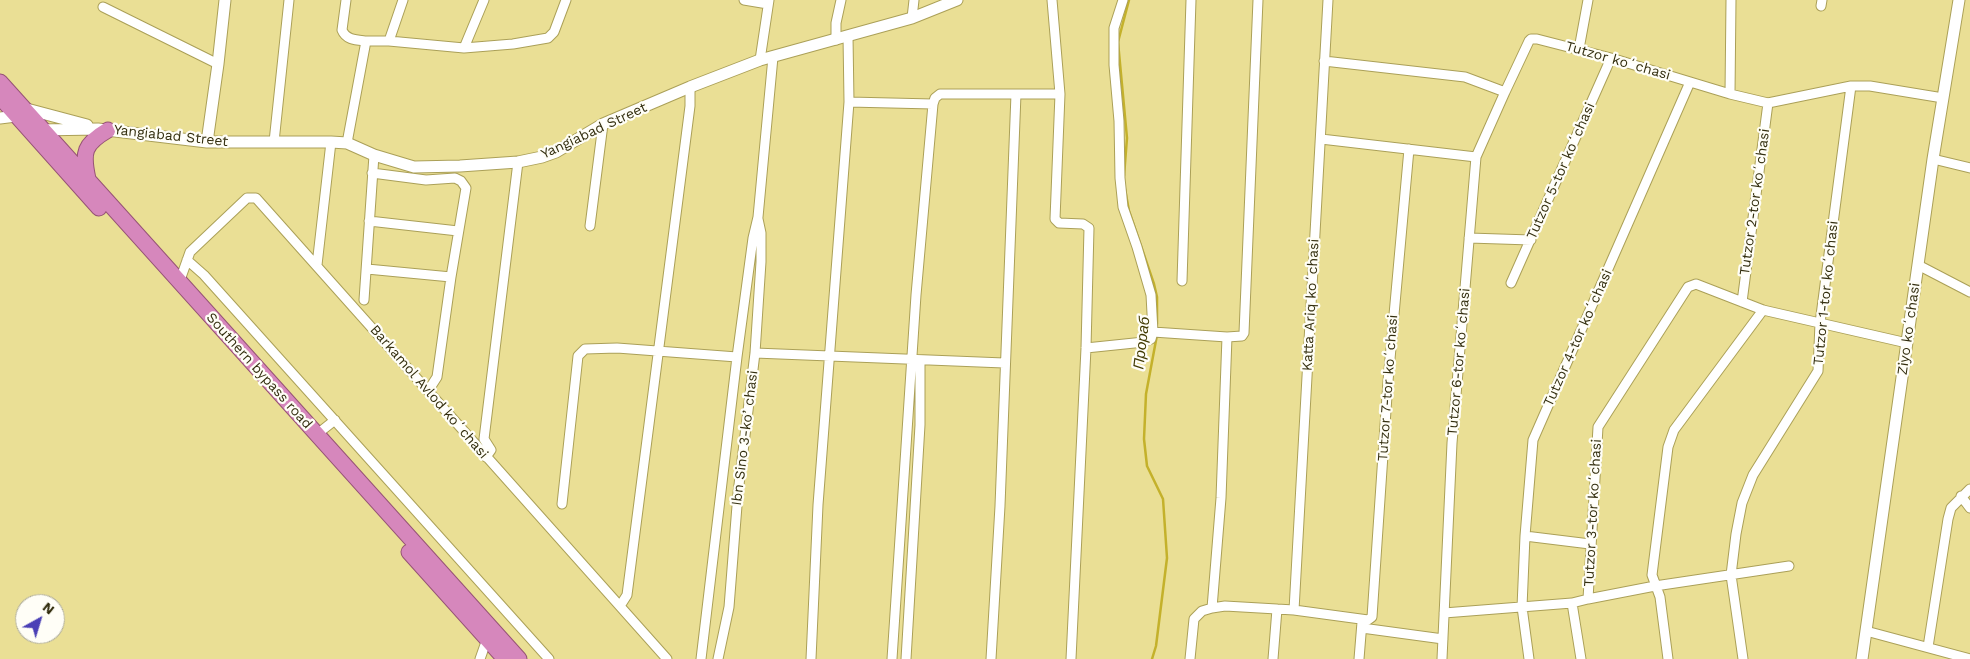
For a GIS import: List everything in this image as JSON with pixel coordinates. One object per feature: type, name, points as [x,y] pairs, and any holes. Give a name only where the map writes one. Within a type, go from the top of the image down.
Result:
[{"type":"highway","name":"Southern bypass road","points":[[0,82],[21,113],[29,130],[505,659]]},
{"type":"highway","name":"Southern bypass road","points":[[1,101],[45,130],[179,283],[519,659]]},
{"type":"highway","points":[[88,180],[85,163],[87,148],[103,130]]},
{"type":"street","points":[[207,142],[225,0]]},
{"type":"street","points":[[274,142],[289,0]]},
{"type":"street","points":[[346,0],[342,30],[347,38],[464,48],[513,44],[550,37],[554,32],[566,0]]},
{"type":"street","points":[[389,41],[403,0]]},
{"type":"street","points":[[464,48],[484,0]]},
{"type":"street","points":[[744,0],[769,2],[760,60]]},
{"type":"street","points":[[836,40],[836,23],[841,0]]},
{"type":"street","points":[[912,18],[914,0]]},
{"type":"street","name":"Yangiabad Street","points":[[103,130],[207,142],[347,143],[374,155],[414,167],[518,162],[556,152],[603,124],[760,60],[912,18],[957,0]]},
{"type":"street","points":[[1052,0],[1060,94],[1055,219],[1059,223],[1083,224],[1089,228],[1086,348],[1071,659]]},
{"type":"street","points":[[1123,0],[1114,28],[1114,47],[1123,207],[1151,295],[1156,333]]},
{"type":"street","points":[[1182,280],[1191,0]]},
{"type":"street","points":[[1086,348],[1144,342],[1156,333],[1227,337],[1242,336],[1245,330],[1258,0]]},
{"type":"street","name":"Katta Ariq koʻchasi","points":[[1294,610],[1328,0]]},
{"type":"street","points":[[1580,49],[1588,0]]},
{"type":"street","points":[[1730,94],[1731,0]]},
{"type":"street","name":"Ziyo koʻchasi","points":[[1862,659],[1933,159],[1959,0]]},
{"type":"street","points":[[103,6],[218,64]]},
{"type":"street","points":[[811,659],[818,505],[849,102],[848,36]]},
{"type":"street","name":"Tutzor koʻchasi","points":[[1505,92],[1528,41],[1531,39],[1580,49],[1730,94],[1768,103],[1851,86],[1870,86],[1944,98]]},
{"type":"street","points":[[347,143],[366,41]]},
{"type":"street","name":"Ibn Sino 3-koʼchasi","points":[[701,659],[737,357],[753,238],[758,217],[773,57]]},
{"type":"street","name":"Tutzor 5-tor koʻchasi","points":[[1512,284],[1611,58]]},
{"type":"street","points":[[1324,61],[1465,77],[1505,92]]},
{"type":"street","name":"Tutzor 4-tor koʻchasi","points":[[1529,659],[1522,607],[1525,536],[1533,440],[1690,82]]},
{"type":"street","name":"Tutzor 1-tor koʻchasi","points":[[1743,659],[1731,575],[1736,534],[1742,503],[1753,475],[1818,371],[1820,323],[1851,86]]},
{"type":"street","points":[[620,606],[627,594],[690,106],[690,87]]},
{"type":"street","name":"Tutzor 6-tor koʻchasi","points":[[1442,659],[1452,443],[1476,156],[1505,92]]},
{"type":"street","points":[[906,659],[920,425],[916,360],[916,287],[933,104],[935,98],[940,94],[1060,94]]},
{"type":"street","points":[[991,659],[1000,506],[1004,363],[1016,94]]},
{"type":"street","points":[[849,102],[933,104]]},
{"type":"street","name":"Tutzor 2-tor koʻchasi","points":[[1742,302],[1768,103]]},
{"type":"street","points":[[0,118],[21,113],[103,130]]},
{"type":"street","points":[[590,226],[603,124]]},
{"type":"street","points":[[29,130],[103,130]]},
{"type":"street","points":[[1321,139],[1476,156]]},
{"type":"street","points":[[317,265],[331,142]]},
{"type":"street","name":"Tutzor 7-tor koʻchasi","points":[[1362,624],[1372,617],[1373,612],[1388,381],[1409,149]]},
{"type":"street","points":[[364,300],[374,155]]},
{"type":"street","points":[[1933,159],[1970,168]]},
{"type":"street","points":[[486,457],[491,450],[484,439],[518,162]]},
{"type":"street","points":[[372,173],[426,180],[455,178],[461,181],[466,188],[458,230],[437,377],[428,391]]},
{"type":"street","name":"Barkamol Avlod koʻchasi","points":[[179,283],[190,252],[247,198],[251,196],[256,198],[667,659]]},
{"type":"street","name":"Ibn Sino 3-koʼchasi","points":[[718,659],[729,607],[738,493],[755,353],[761,262],[761,233],[758,217]]},
{"type":"street","points":[[369,221],[458,230]]},
{"type":"street","points":[[1469,238],[1531,240]]},
{"type":"street","points":[[187,260],[204,275],[549,659]]},
{"type":"street","points":[[1918,265],[1970,292]]},
{"type":"street","points":[[367,269],[451,277]]},
{"type":"street","name":"Tutzor 3-tor koʻchasi","points":[[1581,659],[1572,603],[1588,599],[1597,434],[1600,422],[1688,287],[1696,284],[1763,310],[1907,343]]},
{"type":"street","points":[[1668,659],[1660,597],[1652,575],[1668,447],[1674,430],[1763,310]]},
{"type":"street","points":[[1212,608],[1221,498],[1227,337]]},
{"type":"street","name":"Ibn Sino 3-koʼchasi","points":[[562,504],[578,356],[586,349],[658,350],[737,357]]},
{"type":"street","points":[[755,353],[830,358],[1004,363]]},
{"type":"street","points":[[892,659],[916,360]]},
{"type":"street","points":[[316,435],[335,420]]},
{"type":"street","points":[[1928,647],[1948,519],[1952,508],[1970,488]]},
{"type":"street","points":[[1961,496],[1970,508]]},
{"type":"street","points":[[1525,536],[1590,544]]},
{"type":"street","points":[[1588,599],[1655,586],[1789,566]]},
{"type":"street","points":[[1444,613],[1572,603]]},
{"type":"street","points":[[1190,659],[1194,619],[1202,611],[1225,606],[1294,610],[1443,638]]},
{"type":"street","points":[[1272,659],[1277,609]]},
{"type":"street","points":[[1359,659],[1362,624]]},
{"type":"street","points":[[1866,631],[1970,659]]},
{"type":"street","points":[[480,659],[487,639]]},
{"type":"waterway","name":"Прораб","points":[[1124,176],[1127,138],[1118,42],[1129,0]]},
{"type":"waterway","name":"Прораб","points":[[1125,189],[1129,211],[1154,284],[1157,297],[1157,324]]},
{"type":"waterway","name":"Прораб","points":[[1152,659],[1156,646],[1167,558],[1163,499],[1147,466],[1144,439],[1146,394],[1157,335]]}]
